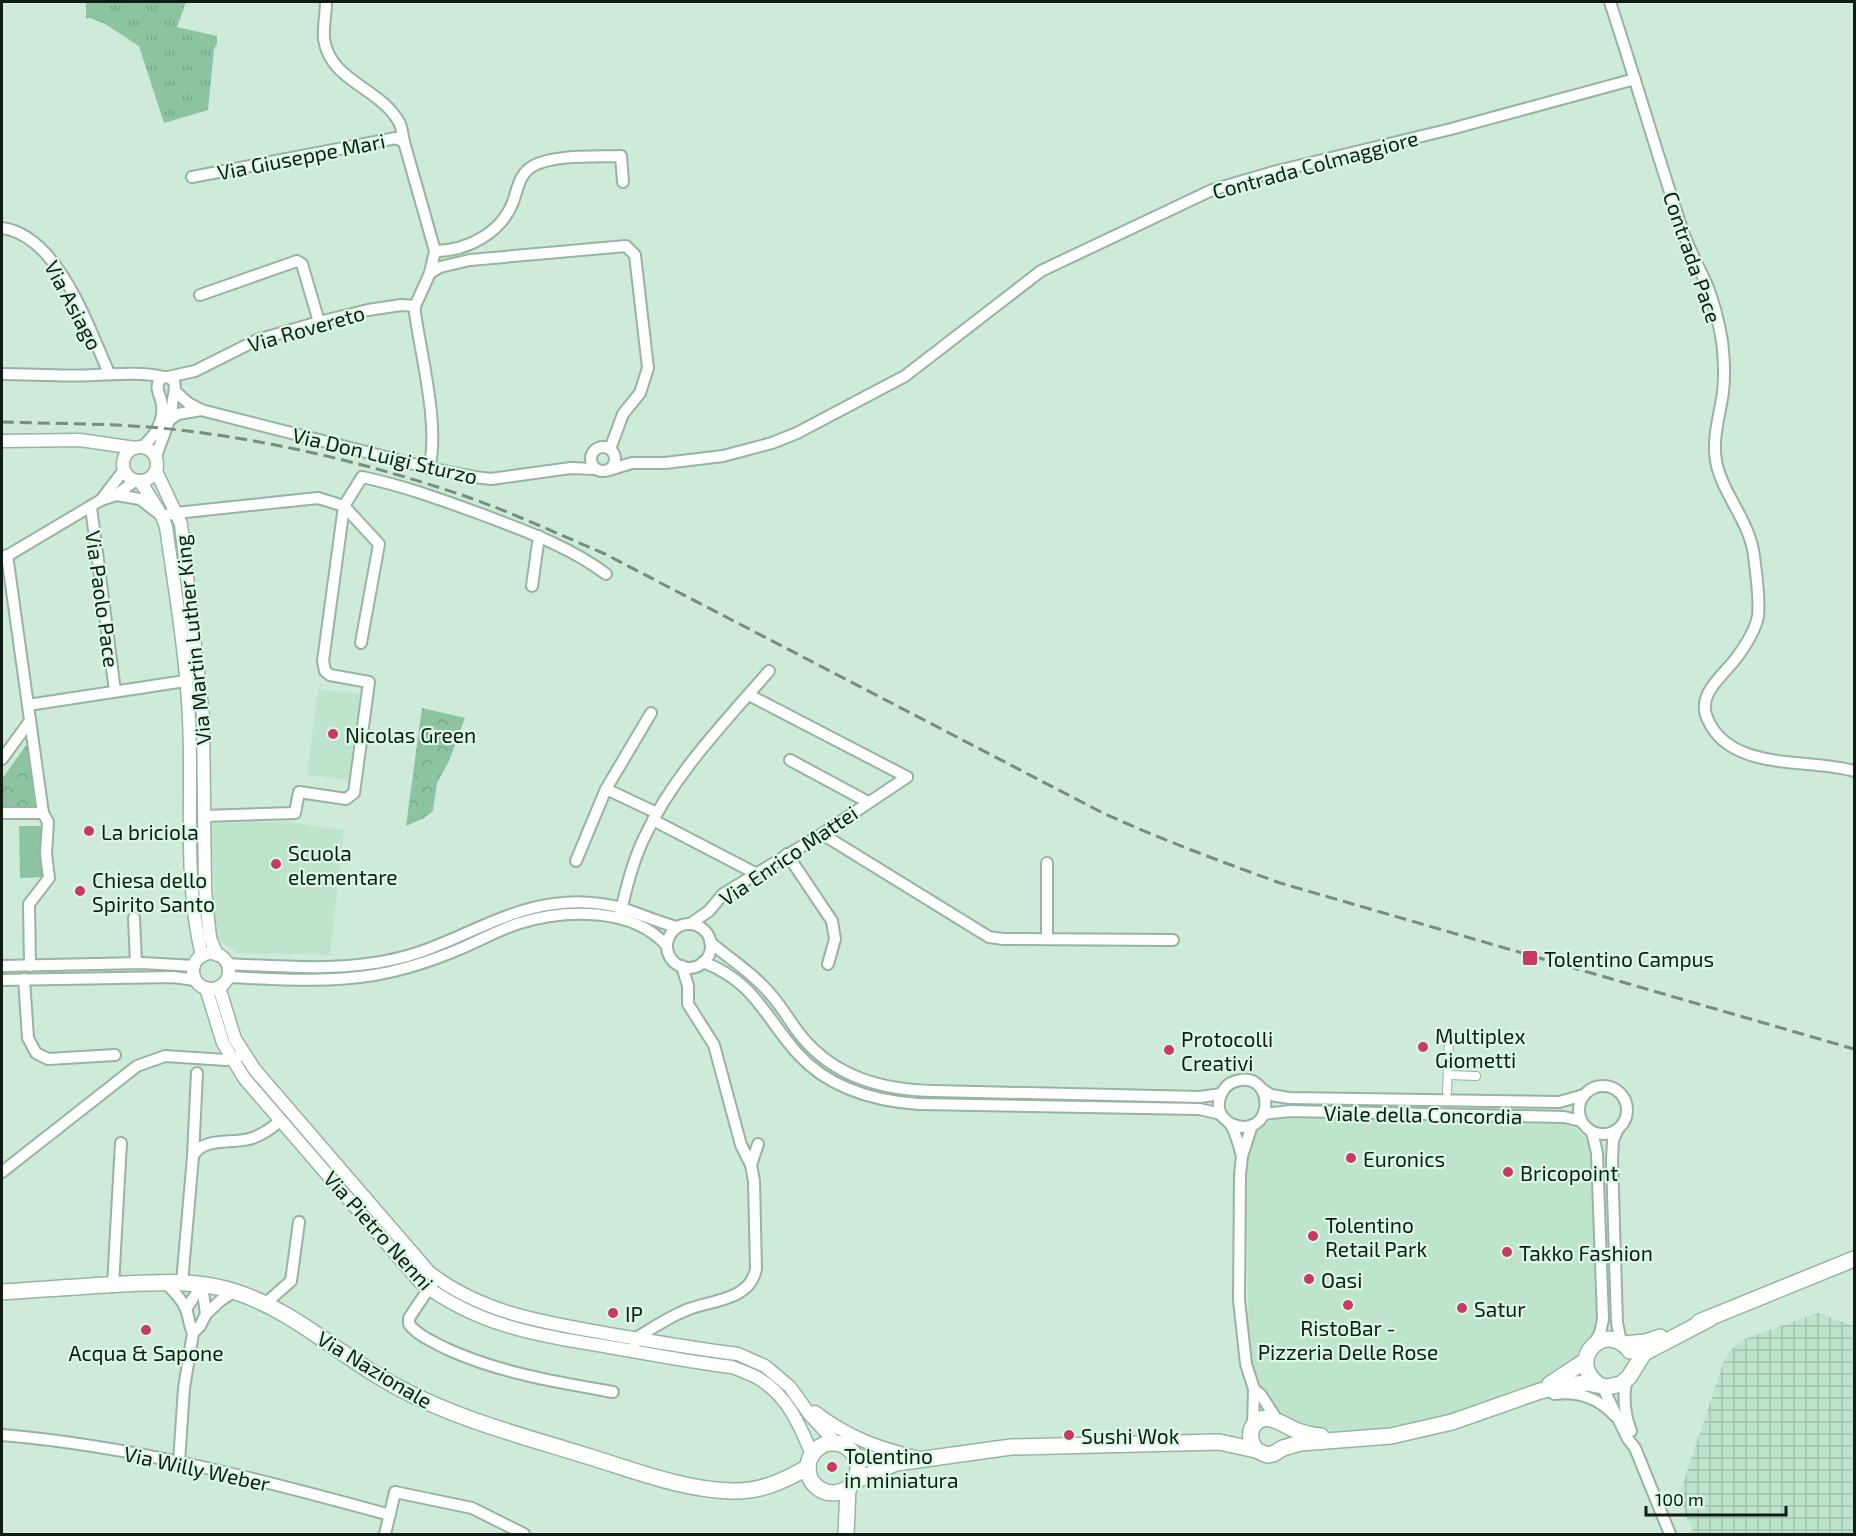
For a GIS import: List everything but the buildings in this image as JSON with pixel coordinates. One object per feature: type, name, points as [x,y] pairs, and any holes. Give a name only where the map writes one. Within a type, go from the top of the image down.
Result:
[{"type":"main road","points":[[1600,1385],[1588,1374],[1585,1361],[1594,1344],[1607,1339],[1623,1343],[1645,1342],[1709,1319],[1854,1259]]},
{"type":"main road","name":"Via Nazionale","points":[[2,1292],[164,1282],[202,1285],[235,1291],[266,1303],[297,1321],[398,1388],[458,1416],[659,1478],[710,1489],[750,1490],[782,1482],[821,1488]]},
{"type":"main road","points":[[856,1457],[896,1463],[1011,1447],[1220,1442],[1273,1454],[1282,1448],[1300,1443],[1391,1436],[1432,1428],[1540,1391],[1567,1385],[1615,1386],[1630,1374],[1644,1353],[1709,1319]]},
{"type":"main road","points":[[1623,1343],[1632,1355],[1630,1374]]},
{"type":"main road","points":[[1540,1391],[1585,1361]]},
{"type":"main road","points":[[1220,1442],[1252,1428],[1267,1418],[1308,1434],[1342,1439]]},
{"type":"main road","points":[[1279,1422],[1285,1428],[1287,1438],[1282,1448]]},
{"type":"main road","points":[[1252,1428],[1251,1440],[1256,1450]]},
{"type":"main road","points":[[836,1443],[848,1447],[856,1457],[858,1465],[851,1484],[845,1528],[821,1488],[811,1479],[810,1461],[822,1445],[836,1443]]},
{"type":"main road","name":"Via Nazionale","points":[[782,1482],[810,1461]]},
{"type":"main road","points":[[821,1488],[841,1491],[896,1463]]},
{"type":"street","points":[[326,2],[324,39],[331,58],[343,75],[373,94],[389,110],[400,124],[404,142]]},
{"type":"street","points":[[1610,2],[1635,79]]},
{"type":"street","name":"Contrada Colmaggiore","points":[[794,435],[904,376],[1041,271],[1212,189],[1451,129],[1635,79]]},
{"type":"street","name":"Contrada Pace","points":[[1635,79],[1681,226],[1707,286],[1722,339],[1725,366],[1715,436],[1716,461],[1753,552],[1758,616],[1751,636],[1711,687],[1705,704],[1707,719],[1718,737],[1739,751],[1764,759],[1837,766],[1854,771]]},
{"type":"street","name":"Via Giuseppe Mari","points":[[192,177],[396,138],[404,142],[435,251]]},
{"type":"street","points":[[470,260],[480,241],[507,213],[523,174],[533,166],[558,159],[621,156],[623,182]]},
{"type":"street","name":"Via Asiago","points":[[2,228],[25,235],[46,252],[72,292],[109,373]]},
{"type":"street","points":[[429,468],[432,444],[429,402],[415,306],[430,273],[435,251],[449,251],[480,241]]},
{"type":"street","points":[[466,246],[463,254],[470,260]]},
{"type":"street","points":[[430,273],[440,267],[470,260],[626,246],[635,255],[648,368],[640,393],[623,414],[612,451],[614,465],[609,470]]},
{"type":"street","points":[[200,295],[297,261],[302,264],[319,322]]},
{"type":"street","name":"Via Rovereto","points":[[166,377],[195,371],[257,340],[319,322],[401,305],[415,306]]},
{"type":"street","points":[[101,500],[124,466],[127,454],[156,433],[161,423],[163,407],[156,390],[132,373]]},
{"type":"street","points":[[2,374],[132,373],[166,377],[174,381],[175,391],[171,419],[156,457],[156,471],[150,478],[138,481],[116,495],[101,500],[4,557],[43,813],[48,822],[46,854],[50,878],[29,904],[30,966]]},
{"type":"street","points":[[156,390],[158,381],[166,377]]},
{"type":"street","name":"Via Don Luigi Sturzo","points":[[175,391],[188,403],[201,410],[429,468],[491,479],[572,468],[602,471],[632,463],[665,464],[723,456],[794,435]]},
{"type":"street","name":"Via Don Luigi Sturzo","points":[[171,419],[178,414],[201,410]]},
{"type":"street","points":[[2,441],[80,440],[150,450],[156,457]]},
{"type":"street","points":[[108,444],[130,478],[138,481]]},
{"type":"street","name":"Via Don Luigi Sturzo","points":[[572,468],[591,457],[598,448],[612,451],[632,463]]},
{"type":"street","points":[[591,457],[595,469]]},
{"type":"street","name":"Via Martin Luther King","points":[[156,471],[181,524],[203,716],[205,889],[210,938],[217,955]]},
{"type":"street","points":[[204,816],[296,813],[299,792],[344,799],[351,797],[354,793],[369,682],[330,675],[325,671],[323,661],[344,506],[362,477],[397,484],[539,536],[585,558],[606,574]]},
{"type":"street","name":"Via Martin Luther King","points":[[138,481],[162,516],[166,526],[178,608],[189,717],[191,888],[198,961]]},
{"type":"street","points":[[116,495],[140,499],[162,516],[318,498],[344,506],[379,544],[362,643]]},
{"type":"street","name":"Via Paolo Pace","points":[[90,507],[116,691]]},
{"type":"street","points":[[532,586],[539,536]]},
{"type":"street","points":[[620,913],[637,857],[655,816],[685,771],[770,671]]},
{"type":"street","points":[[28,705],[185,681]]},
{"type":"street","name":"Via Enrico Mattei","points":[[690,924],[709,911],[723,894],[822,834],[907,777],[749,695]]},
{"type":"street","points":[[576,861],[606,789],[651,713]]},
{"type":"street","points":[[2,759],[30,721]]},
{"type":"street","name":"Via Enrico Mattei","points":[[790,760],[868,802]]},
{"type":"street","points":[[189,778],[204,779]]},
{"type":"street","points":[[606,789],[755,873]]},
{"type":"street","points":[[2,813],[43,813]]},
{"type":"street","points":[[822,834],[989,937],[1173,940]]},
{"type":"street","points":[[787,854],[832,921],[835,939],[828,964]]},
{"type":"street","points":[[1047,863],[1047,939]]},
{"type":"street","points":[[2,966],[198,961],[217,955],[227,964],[352,966],[415,954],[519,911],[554,903],[586,903],[677,927],[690,924],[698,926],[763,986],[801,1035],[819,1054],[849,1074],[877,1085],[934,1091],[1200,1097],[1221,1094]]},
{"type":"street","name":"Via Enrico Mattei","points":[[709,911],[709,938]]},
{"type":"street","points":[[228,977],[306,979],[375,975],[416,965],[461,949],[520,922],[555,915],[620,913],[661,939],[667,946],[671,958],[682,966],[691,967],[701,963],[724,972],[757,998],[791,1045],[809,1064],[849,1089],[877,1099],[919,1104],[1199,1109],[1221,1114]]},
{"type":"street","points":[[134,918],[136,963]]},
{"type":"street","points":[[667,946],[671,933],[677,927]]},
{"type":"street","points":[[688,986],[708,955],[709,938]]},
{"type":"street","points":[[195,980],[198,961]]},
{"type":"street","points":[[2,980],[173,977],[195,980],[206,988],[219,987],[228,977],[227,964]]},
{"type":"street","points":[[634,1352],[636,1338],[688,1309],[728,1298],[748,1287],[754,1278],[756,1269],[754,1180],[751,1165],[741,1145],[714,1046],[688,1004],[688,986],[682,966]]},
{"type":"street","points":[[305,967],[306,979]]},
{"type":"street","points":[[24,979],[28,1038],[36,1053],[48,1059],[115,1055]]},
{"type":"street","name":"Via Pietro Nenni","points":[[219,987],[235,1039],[255,1070],[436,1278],[491,1308],[535,1321],[738,1354],[765,1366],[790,1387],[836,1443]]},
{"type":"street","name":"Via Pietro Nenni","points":[[206,988],[223,1043],[244,1078],[420,1282],[438,1296],[486,1320],[534,1334],[732,1367],[759,1379],[782,1398],[799,1422],[810,1461]]},
{"type":"street","points":[[1447,1092],[1449,1038]]},
{"type":"street","points":[[2,1172],[137,1066],[165,1056],[231,1059],[243,1053]]},
{"type":"street","points":[[182,1283],[193,1156],[197,1072]]},
{"type":"street","points":[[1448,1075],[1457,1078],[1476,1076]]},
{"type":"street","points":[[1242,1156],[1231,1124],[1221,1114],[1219,1107],[1224,1088],[1237,1080],[1250,1081],[1271,1095],[1289,1098],[1559,1102],[1584,1095],[1598,1087],[1605,1086],[1618,1092],[1623,1097],[1627,1111],[1623,1124],[1613,1140],[1612,1160],[1617,1323],[1623,1343]]},
{"type":"street","points":[[1231,1124],[1245,1127],[1252,1125],[1264,1114],[1266,1101],[1262,1089]]},
{"type":"street","points":[[1584,1095],[1579,1108],[1581,1121],[1592,1132],[1597,1153],[1603,1319],[1600,1333],[1594,1344]]},
{"type":"street","name":"Viale della Concordia","points":[[1264,1114],[1290,1111],[1434,1113],[1564,1117],[1581,1121]]},
{"type":"street","points":[[193,1156],[196,1149],[204,1144],[252,1138],[281,1120]]},
{"type":"street","points":[[1252,1125],[1242,1156],[1239,1300],[1246,1364],[1254,1389],[1252,1428]]},
{"type":"street","points":[[1592,1132],[1605,1134],[1618,1129]]},
{"type":"street","points":[[113,1285],[121,1143]]},
{"type":"street","points":[[751,1165],[758,1144]]},
{"type":"street","points":[[266,1303],[291,1281],[299,1222]]},
{"type":"street","points":[[436,1278],[409,1318],[409,1324],[414,1330],[467,1358],[512,1373],[614,1392]]},
{"type":"street","points":[[164,1282],[176,1292],[186,1309],[188,1324],[193,1333]]},
{"type":"street","points":[[186,1309],[202,1285]]},
{"type":"street","points":[[202,1285],[206,1314]]},
{"type":"street","points":[[179,1462],[183,1388],[193,1333],[200,1326],[206,1314],[235,1291]]},
{"type":"street","points":[[695,1362],[697,1349]]},
{"type":"street","points":[[1630,1374],[1624,1405],[1635,1448]]},
{"type":"street","points":[[1600,1385],[1635,1448],[1670,1534]]},
{"type":"street","points":[[1254,1389],[1279,1422]]},
{"type":"street","points":[[1512,1402],[1556,1394],[1574,1394],[1604,1405],[1618,1418]]},
{"type":"street","points":[[798,1398],[842,1431],[860,1441],[886,1450],[926,1459]]},
{"type":"street","name":"Via Willy Weber","points":[[2,1435],[45,1439],[179,1462],[298,1490],[390,1515]]},
{"type":"street","points":[[385,1534],[395,1492],[472,1508],[524,1534]]},
{"type":"shaded area","name":"Nicolas Green","points":[[318,689],[360,694],[349,780],[307,775]]},
{"type":"shaded area","name":"Scuola elementare","points":[[286,822],[344,830],[330,955],[238,953],[216,936],[211,823]]},
{"type":"shaded area","points":[[1283,1118],[1565,1124],[1577,1130],[1586,1139],[1591,1151],[1597,1318],[1594,1334],[1576,1361],[1568,1369],[1533,1386],[1416,1427],[1345,1433],[1273,1415],[1262,1392],[1249,1352],[1246,1171],[1249,1149],[1256,1133],[1264,1124]]},
{"type":"shaded area","points":[[1818,1313],[1854,1326],[1854,1534],[1694,1534],[1681,1504],[1680,1492],[1725,1358],[1744,1339]]},
{"type":"green space","points":[[86,2],[186,2],[177,27],[217,36],[208,110],[164,123],[139,46],[105,24],[90,18],[86,19]]},
{"type":"green space","points":[[422,708],[465,718],[449,761],[437,783],[433,811],[406,826]]},
{"type":"green space","points":[[27,744],[35,806],[2,806],[2,779]]},
{"type":"green space","points":[[19,826],[45,826],[46,877],[20,878]]},
{"type":"railway","points":[[2,422],[135,426],[251,440],[392,473],[462,495],[605,554],[1101,812],[1167,841],[1280,883],[1854,1049]]},
{"type":"place","name":"Nicolas Green","points":[[333,734]]},
{"type":"place","name":"La briciola","points":[[89,831]]},
{"type":"place","name":"Scuola elementare","points":[[276,864]]},
{"type":"place","name":"Chiesa dello Spirito Santo","points":[[80,891]]},
{"type":"place","name":"Tolentino Campus","points":[[1530,958]]},
{"type":"place","name":"Multiplex Giometti","points":[[1423,1047]]},
{"type":"place","name":"Protocolli Creativi","points":[[1169,1050]]},
{"type":"place","name":"Euronics","points":[[1351,1158]]},
{"type":"place","name":"Bricopoint","points":[[1508,1172]]},
{"type":"place","name":"Tolentino Retail Park","points":[[1313,1236]]},
{"type":"place","name":"Takko Fashion","points":[[1507,1252]]},
{"type":"place","name":"Oasi","points":[[1309,1279]]},
{"type":"place","name":"RistoBar - Pizzeria Delle Rose","points":[[1348,1305]]},
{"type":"place","name":"Satur","points":[[1462,1308]]},
{"type":"place","name":"IP","points":[[613,1313]]},
{"type":"place","name":"Acqua & Sapone","points":[[146,1330]]},
{"type":"place","name":"Sushi Wok","points":[[1069,1435]]},
{"type":"place","name":"Tolentino in miniatura","points":[[832,1467]]}]
